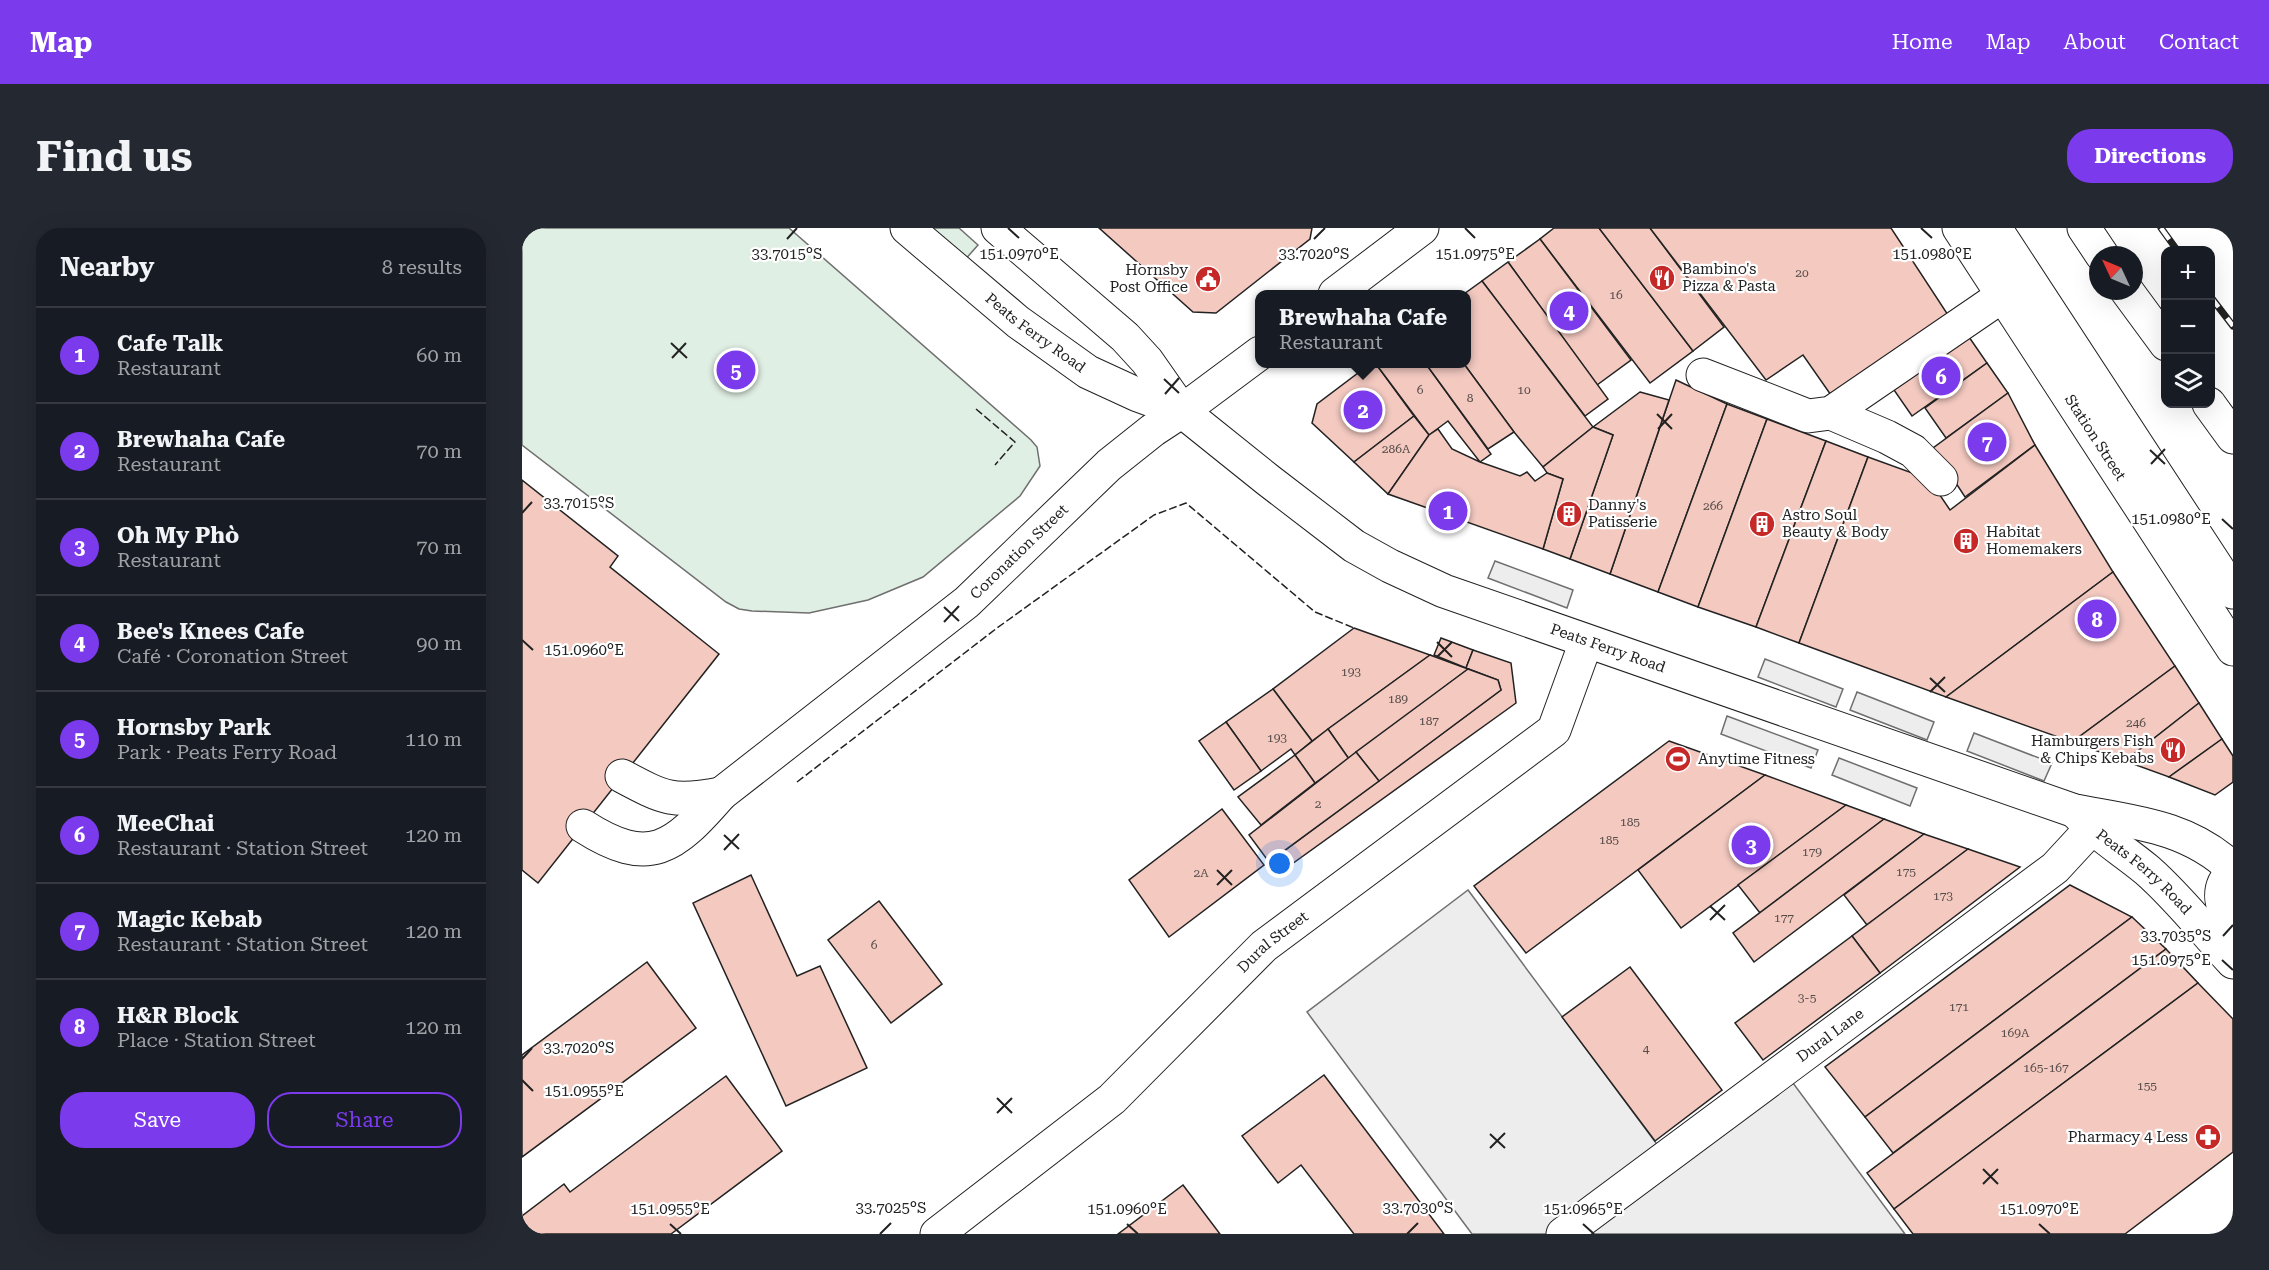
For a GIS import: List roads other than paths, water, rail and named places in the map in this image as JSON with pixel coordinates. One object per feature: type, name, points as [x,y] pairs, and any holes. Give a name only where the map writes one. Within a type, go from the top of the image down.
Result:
[{"type":"street","name":"Peats Ferry Road","points":[[907,228],[1018,322],[1088,372],[1130,392],[1182,411]]},
{"type":"street","name":"Peats Ferry Road","points":[[998,228],[1125,337],[1147,361],[1182,411],[1328,527],[1354,546],[1390,567],[1444,591],[2083,820],[2143,824],[2182,835],[2208,848],[2233,870]]},
{"type":"street","name":"Station Street","points":[[1959,228],[2015,287],[2233,592]]},
{"type":"street","name":"Station Street","points":[[1995,228],[2015,287],[2233,649]]},
{"type":"street","points":[[2084,228],[2096,246]]},
{"type":"street","points":[[1340,290],[1418,229]]},
{"type":"street","points":[[1703,375],[1808,416],[1831,413],[2015,287]]},
{"type":"street","points":[[2134,300],[2161,337]]},
{"type":"street","name":"Coronation Street","points":[[583,826],[615,844],[631,849],[651,849],[670,843],[684,833],[721,794],[967,602],[1109,465],[1153,429],[1182,411],[1255,357]]},
{"type":"street","points":[[2212,408],[2233,437]]},
{"type":"street","points":[[1831,413],[1887,437],[1913,452],[1941,479]]},
{"type":"street","name":"Dural Street","points":[[937,1234],[1112,1099],[1264,946],[1554,730],[1586,642]]},
{"type":"street","name":"Coronation Street","points":[[622,776],[650,791],[674,799],[692,800],[721,794]]},
{"type":"street","name":"Peats Ferry Road","points":[[2083,820],[2138,863],[2171,893],[2233,962]]},
{"type":"street","name":"Dural Lane","points":[[1563,1234],[2055,868],[2083,820]]},
{"type":"street","points":[[2233,870],[2221,891],[2224,911],[2233,927]]},
{"type":"railway","points":[[2161,228],[2174,246]]},
{"type":"railway","points":[[2213,300],[2233,326]]},
{"type":"place","name":"Bambino's Pizza & Pasta","points":[[1662,278]]},
{"type":"place","name":"Hornsby Post Office","points":[[1208,279]]},
{"type":"place","name":"Bee's Knees Cafe","points":[[1569,311]]},
{"type":"place","name":"Hornsby Park","points":[[736,370]]},
{"type":"place","name":"MeeChai","points":[[1941,376]]},
{"type":"place","name":"Brewhaha Cafe","points":[[1363,410]]},
{"type":"place","name":"Magic Kebab","points":[[1987,442]]},
{"type":"place","name":"Cafe Talk","points":[[1448,511]]},
{"type":"place","name":"Danny's Patisserie","points":[[1569,514]]},
{"type":"place","name":"Astro Soul Beauty & Body","points":[[1762,524]]},
{"type":"place","name":"Habitat Homemakers","points":[[1966,541]]},
{"type":"place","name":"H&R Block","points":[[2097,619]]},
{"type":"place","name":"Hamburgers Fish & Chips Kebabs","points":[[2173,750]]},
{"type":"place","name":"Anytime Fitness","points":[[1678,759]]},
{"type":"place","name":"Oh My Phò","points":[[1751,845]]},
{"type":"place","name":"Pharmacy 4 Less","points":[[2208,1137]]}]
